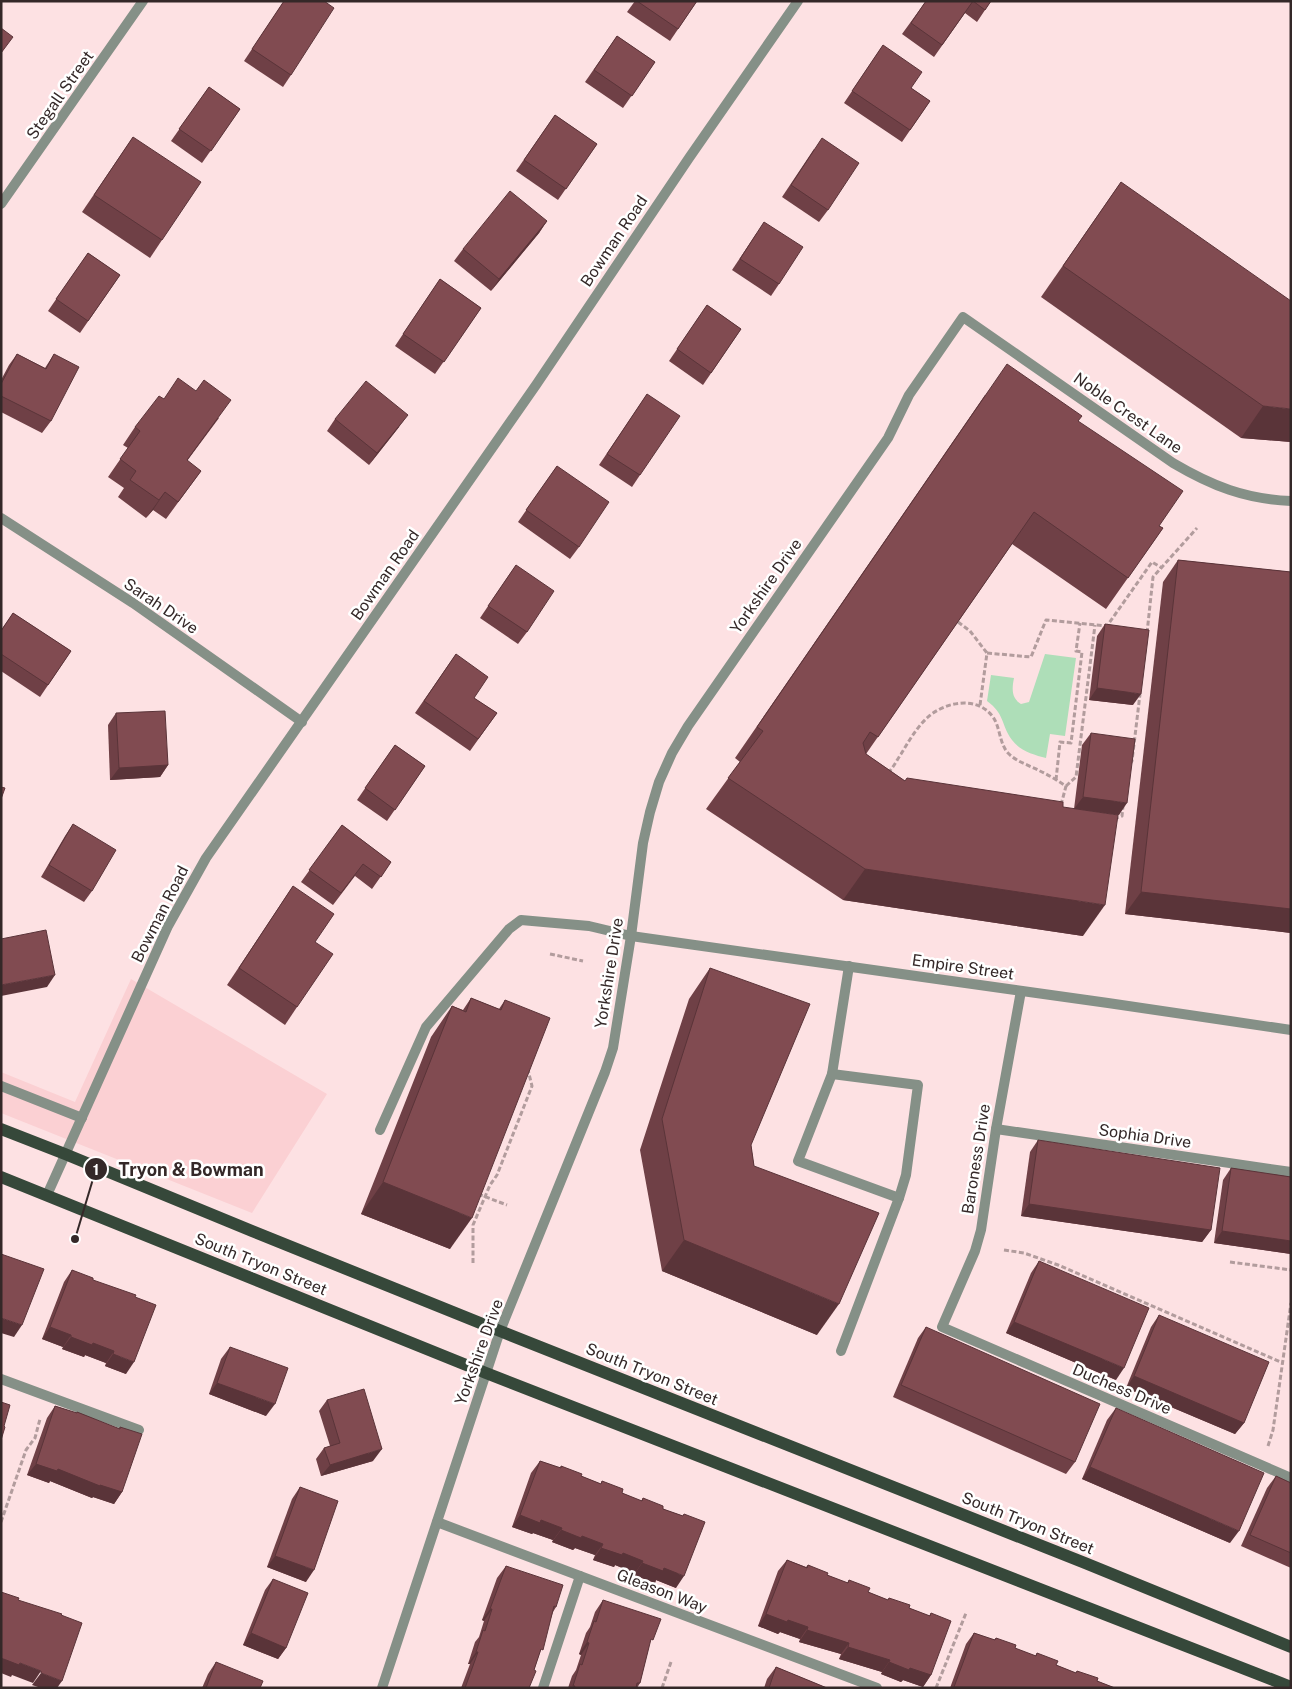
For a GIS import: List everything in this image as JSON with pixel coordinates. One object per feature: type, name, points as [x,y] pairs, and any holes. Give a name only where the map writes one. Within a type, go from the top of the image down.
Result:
[{"type":"main road","name":"South Tryon Street","points":[[1,1129],[500,1331],[1085,1563],[1291,1647]]},
{"type":"main road","name":"South Tryon Street","points":[[1,1177],[486,1373],[1291,1687]]},
{"type":"street","name":"Stegall Street","points":[[1,204],[143,1]]},
{"type":"street","name":"Bowman Road","points":[[47,1195],[168,926],[206,858],[536,385],[689,158],[798,1]]},
{"type":"street","name":"Noble Crest Lane","points":[[963,317],[1196,477],[1221,488],[1247,496],[1291,501]]},
{"type":"street","name":"Yorkshire Drive","points":[[382,1688],[500,1331],[613,1048],[631,936],[643,843],[659,782],[672,753],[688,726],[888,438],[909,395],[963,317]]},
{"type":"street","name":"Sarah Drive","points":[[1,518],[133,604],[302,722]]},
{"type":"street","name":"Empire Street","points":[[380,1130],[426,1027],[509,929],[521,920],[589,926],[631,936],[1291,1030]]},
{"type":"street","points":[[849,966],[832,1074],[798,1161],[899,1198]]},
{"type":"street","name":"Baroness Drive","points":[[942,1327],[975,1251],[980,1230],[1021,991]]},
{"type":"street","points":[[832,1074],[918,1085],[906,1175],[841,1351]]},
{"type":"street","points":[[1,1086],[82,1118]]},
{"type":"street","name":"Sophia Drive","points":[[996,1129],[1291,1172]]},
{"type":"street","name":"Duchess Drive","points":[[942,1327],[1291,1478]]},
{"type":"street","points":[[1,1379],[139,1430]]},
{"type":"street","name":"Gleason Way","points":[[436,1522],[580,1576],[854,1684],[877,1688]]},
{"type":"street","points":[[543,1688],[580,1576]]},
{"type":"path","points":[[1147,635],[1153,577],[1197,528]]},
{"type":"path","points":[[987,653],[1031,657],[1046,620],[1107,626],[1152,562],[1162,568]]},
{"type":"path","points":[[958,622],[970,631],[987,653],[980,706]]},
{"type":"path","points":[[1056,780],[1060,742],[1071,743],[1082,652],[1076,651],[1080,623]]},
{"type":"path","points":[[1059,811],[1066,786],[1076,777],[1096,625]]},
{"type":"path","points":[[1128,766],[1132,761],[1140,693]]},
{"type":"path","points":[[886,774],[891,770],[917,728],[943,707],[957,703],[980,706],[994,717],[1007,752],[1016,760],[1066,786]]},
{"type":"path","points":[[1106,821],[1122,816],[1124,800]]},
{"type":"path","points":[[550,954],[583,961]]},
{"type":"path","points":[[473,1264],[473,1226],[490,1185],[497,1175],[532,1086],[528,1068]]},
{"type":"path","points":[[476,1193],[507,1205]]},
{"type":"path","points":[[1004,1250],[1024,1253],[1058,1265],[1283,1363]]},
{"type":"path","points":[[1230,1262],[1291,1270]]},
{"type":"path","points":[[1261,1465],[1273,1430],[1291,1303]]},
{"type":"path","points":[[1,1522],[26,1450],[35,1438],[40,1419]]},
{"type":"path","points":[[936,1688],[966,1613]]},
{"type":"path","points":[[662,1688],[671,1662]]},
{"type":"shaded area","points":[[1045,654],[1076,658],[1065,736],[1050,734],[1046,758],[1028,752],[1015,744],[997,710],[987,701],[991,675],[1014,678],[1013,689],[1015,699],[1021,704],[1029,702]]},
{"type":"shaded area","points":[[131,979],[327,1094],[252,1213],[1,1113],[1,1072],[75,1102]]},
{"type":"building","points":[[284,1],[324,1],[334,8],[291,75],[252,49]]},
{"type":"building","points":[[637,1],[697,1],[678,29]]},
{"type":"building","points":[[926,1],[973,1],[942,45],[911,23]]},
{"type":"building","points":[[973,1],[991,1],[985,10]]},
{"type":"building","points":[[1,28],[13,37],[1,53]]},
{"type":"building","points":[[617,36],[655,62],[632,96],[594,70]]},
{"type":"building","points":[[883,45],[922,72],[911,88],[930,101],[910,130],[852,91]]},
{"type":"building","points":[[209,87],[240,109],[211,151],[179,129]]},
{"type":"building","points":[[555,115],[597,144],[566,189],[524,160]]},
{"type":"building","points":[[133,137],[201,182],[162,240],[94,195]]},
{"type":"building","points":[[822,138],[859,163],[828,210],[791,185]]},
{"type":"building","points":[[1121,182],[1291,301],[1291,409],[1263,406],[1063,266]]},
{"type":"building","points":[[510,191],[547,221],[499,279],[463,249]]},
{"type":"building","points":[[764,222],[803,247],[779,284],[740,259]]},
{"type":"building","points":[[88,253],[120,275],[88,321],[56,299]]},
{"type":"building","points":[[440,279],[481,308],[444,362],[403,334]]},
{"type":"building","points":[[707,305],[741,329],[711,373],[677,349]]},
{"type":"building","points":[[17,354],[46,369],[54,354],[79,367],[51,421],[1,396],[1,384]]},
{"type":"building","points":[[1007,364],[1082,416],[1078,421],[1183,491],[1159,526],[1163,528],[1128,578],[1034,512],[878,737],[870,732],[863,743],[866,754],[905,781],[907,778],[1063,802],[1063,807],[1118,815],[1105,905],[865,869],[728,778],[763,731],[757,727]]},
{"type":"building","points":[[178,378],[196,391],[204,380],[231,400],[187,460],[201,471],[178,502],[165,492],[159,500],[130,480],[136,471],[120,459],[140,431],[135,427],[159,396],[164,399]]},
{"type":"building","points":[[366,381],[408,415],[377,453],[335,419]]},
{"type":"building","points":[[647,394],[680,416],[640,475],[607,454]]},
{"type":"building","points":[[557,466],[609,502],[579,547],[526,510]]},
{"type":"building","points":[[1178,560],[1291,572],[1291,909],[1141,892]]},
{"type":"building","points":[[516,565],[554,591],[527,632],[488,606]]},
{"type":"building","points":[[13,613],[71,651],[48,685],[1,654],[1,631]]},
{"type":"building","points":[[1105,624],[1149,630],[1141,694],[1097,688]]},
{"type":"building","points":[[456,654],[488,677],[474,698],[497,713],[478,739],[424,701]]},
{"type":"building","points":[[165,711],[168,765],[119,768],[116,713]]},
{"type":"building","points":[[1091,733],[1135,739],[1127,803],[1083,797]]},
{"type":"building","points":[[395,745],[425,766],[395,810],[365,788]]},
{"type":"building","points":[[1,787],[5,788],[1,799]]},
{"type":"building","points":[[73,824],[116,850],[92,891],[49,865]]},
{"type":"building","points":[[342,825],[391,862],[381,877],[363,864],[341,893],[309,870]]},
{"type":"building","points":[[293,886],[334,914],[315,942],[333,954],[297,1007],[239,968]]},
{"type":"building","points":[[46,930],[55,975],[1,985],[1,939]]},
{"type":"building","points":[[710,968],[810,1004],[751,1145],[754,1166],[879,1213],[839,1304],[684,1240],[662,1119]]},
{"type":"building","points":[[471,998],[501,1010],[505,1000],[550,1018],[472,1218],[383,1182],[452,1006],[466,1012]]},
{"type":"building","points":[[1038,1140],[1220,1168],[1211,1230],[1029,1204]]},
{"type":"building","points":[[1231,1168],[1291,1177],[1291,1241],[1222,1231]]},
{"type":"building","points":[[1,1254],[44,1269],[22,1325],[1,1318]]},
{"type":"building","points":[[1039,1261],[1149,1308],[1124,1368],[1014,1322]]},
{"type":"building","points":[[72,1270],[93,1278],[93,1280],[136,1295],[135,1297],[156,1305],[134,1362],[113,1354],[114,1351],[93,1343],[92,1345],[50,1327]]},
{"type":"building","points":[[1159,1315],[1269,1362],[1244,1423],[1134,1376]]},
{"type":"building","points":[[926,1327],[1100,1404],[1075,1462],[901,1385]]},
{"type":"building","points":[[230,1347],[288,1368],[275,1404],[217,1383]]},
{"type":"building","points":[[364,1389],[382,1449],[330,1465],[324,1448],[340,1443],[327,1400]]},
{"type":"building","points":[[1,1402],[10,1405],[1,1440]]},
{"type":"building","points":[[55,1406],[77,1412],[120,1429],[120,1427],[142,1434],[122,1492],[100,1486],[58,1469],[57,1471],[36,1464]]},
{"type":"building","points":[[1116,1408],[1264,1473],[1239,1531],[1090,1467]]},
{"type":"building","points":[[540,1461],[561,1468],[561,1466],[601,1484],[602,1481],[623,1489],[622,1493],[642,1501],[643,1498],[663,1506],[663,1509],[705,1522],[684,1576],[664,1568],[663,1571],[623,1553],[622,1555],[601,1548],[603,1544],[582,1536],[581,1538],[541,1520],[540,1523],[520,1515]]},
{"type":"building","points":[[1276,1476],[1291,1483],[1291,1553],[1250,1535]]},
{"type":"building","points":[[300,1487],[338,1501],[314,1570],[275,1556]]},
{"type":"building","points":[[787,1560],[807,1568],[808,1565],[848,1583],[849,1580],[870,1588],[868,1592],[888,1600],[889,1598],[910,1605],[909,1608],[930,1616],[931,1613],[951,1621],[931,1675],[910,1668],[909,1670],[889,1662],[890,1660],[848,1647],[849,1643],[807,1630],[808,1627],[788,1620],[787,1622],[766,1614]]},
{"type":"building","points":[[506,1566],[563,1585],[556,1607],[554,1606],[543,1650],[541,1649],[534,1670],[536,1671],[529,1688],[465,1688],[478,1652],[476,1652],[483,1630],[485,1631],[492,1609],[490,1609]]},
{"type":"building","points":[[273,1579],[308,1593],[286,1648],[251,1633]]},
{"type":"building","points":[[1,1592],[82,1623],[62,1681],[20,1663],[19,1665],[1,1658]]},
{"type":"building","points":[[603,1600],[661,1619],[653,1640],[651,1639],[640,1683],[637,1683],[636,1688],[574,1688],[575,1686],[573,1686],[580,1664],[582,1665],[594,1621],[596,1622]]},
{"type":"building","points":[[974,1633],[1016,1645],[1015,1648],[1036,1656],[1037,1653],[1058,1661],[1056,1665],[1076,1673],[1077,1671],[1098,1678],[1097,1681],[1115,1688],[954,1687]]},
{"type":"building","points":[[216,1662],[263,1681],[260,1688],[206,1688]]},
{"type":"building","points":[[776,1667],[827,1688],[769,1688]]},
{"type":"place","name":"Tryon & Bowman","points":[[75,1239]]}]
